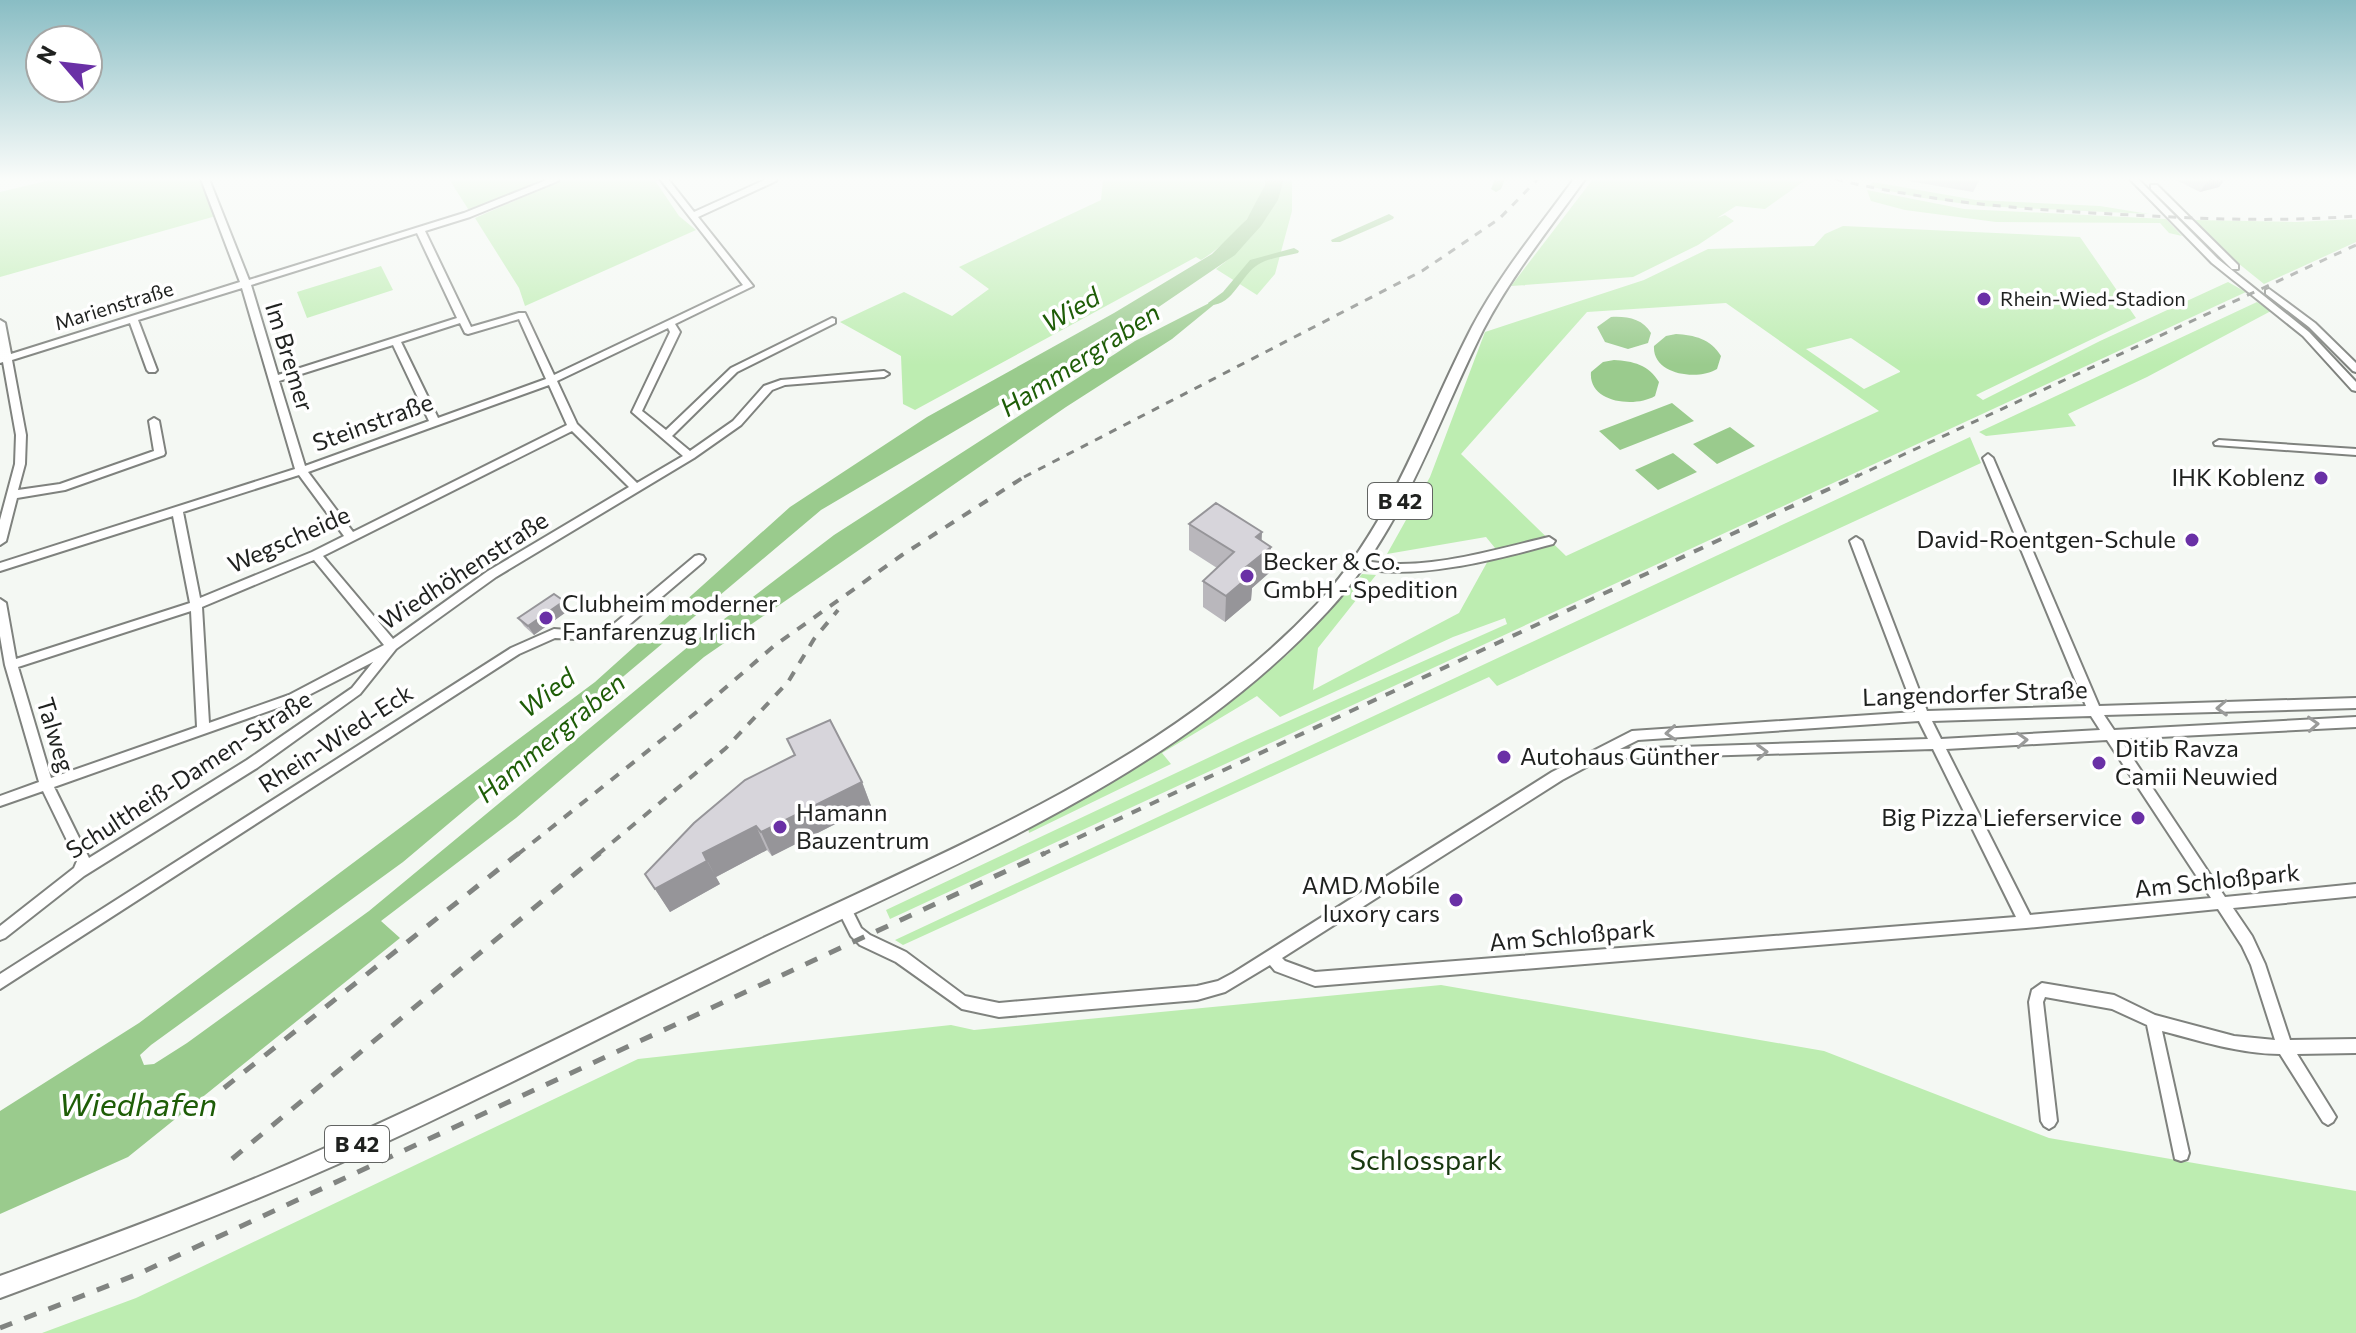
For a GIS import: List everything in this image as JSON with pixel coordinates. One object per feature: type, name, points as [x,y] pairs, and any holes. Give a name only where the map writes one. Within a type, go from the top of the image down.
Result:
[{"type":"main road","name":"B 42","points":[[0,1287],[147,1233],[331,1156],[1002,831],[1117,769],[1182,728],[1286,645],[1360,564],[1409,483],[1468,348],[1493,301],[1535,241]]},
{"type":"street","name":"Im Bremer","points":[[229,241],[276,379],[301,471],[351,537]]},
{"type":"street","name":"Marienstraße","points":[[3,359],[385,241]]},
{"type":"street","points":[[425,241],[468,331],[522,315],[573,426],[637,489]]},
{"type":"street","name":"Steinstraße","points":[[0,567],[301,471],[552,380],[748,286],[712,241]]},
{"type":"street","points":[[2195,241],[2215,261],[2306,334],[2356,388]]},
{"type":"street","points":[[2209,241],[2237,269],[2303,318],[2356,369]]},
{"type":"street","points":[[133,319],[152,370]]},
{"type":"street","points":[[276,379],[461,320]]},
{"type":"street","points":[[666,436],[734,370],[832,321]]},
{"type":"street","points":[[0,323],[3,359],[21,435],[20,464],[0,541]]},
{"type":"street","points":[[671,325],[675,332],[637,412],[690,456]]},
{"type":"street","points":[[396,342],[435,422]]},
{"type":"street","name":"Wiedhöhenstraße","points":[[0,801],[293,698],[392,646],[492,574],[690,456],[737,423],[768,388],[784,382],[884,374]]},
{"type":"street","points":[[13,495],[61,487],[160,453],[154,421]]},
{"type":"street","name":"Wegscheide","points":[[11,665],[196,605],[316,555],[573,426]]},
{"type":"street","points":[[2219,443],[2356,452]]},
{"type":"street","points":[[1988,458],[2095,712],[2258,964],[2285,1048],[2328,1117]]},
{"type":"street","points":[[178,512],[196,605],[203,731]]},
{"type":"street","points":[[1360,564],[1380,571],[1493,554],[1549,541]]},
{"type":"street","points":[[1856,541],[1923,716],[2026,922]]},
{"type":"street","points":[[316,555],[392,646]]},
{"type":"street","name":"Rhein-Wied-Eck","points":[[0,982],[515,651],[554,633],[595,636],[613,632],[699,559]]},
{"type":"street","name":"Talweg","points":[[0,603],[11,665],[46,784],[84,861],[79,872]]},
{"type":"street","name":"Schultheiß-Damen-Straße","points":[[0,934],[79,872],[252,764],[356,691],[392,646]]},
{"type":"street","name":"Langendorfer Straße","points":[[1271,956],[1508,810],[1557,776],[1636,735],[1923,716],[2356,703]]},
{"type":"street","name":"Langendorfer Straße","points":[[1600,755],[1938,744],[2356,722]]},
{"type":"street","name":"Am Schloßpark","points":[[1271,956],[1280,966],[1315,979],[1843,934],[2026,922],[2356,890]]},
{"type":"street","points":[[844,908],[856,932],[865,940],[901,957],[962,1002],[990,1010],[1197,993],[1220,987],[1271,956]]},
{"type":"street","points":[[2049,1121],[2037,995],[2042,990],[2114,1002],[2153,1021],[2234,1043],[2285,1048],[2356,1046]]},
{"type":"street","points":[[2153,1021],[2181,1153]]},
{"type":"green space","points":[[0,241],[127,241],[0,277]]},
{"type":"green space","points":[[490,241],[671,241],[525,306],[519,288]]},
{"type":"green space","points":[[1014,241],[1225,241],[1201,260],[1196,257],[915,410],[903,404],[901,356],[840,322],[904,292],[952,316],[989,289],[959,267]]},
{"type":"green space","points":[[1247,241],[1284,241],[1275,274],[1257,295],[1216,269]]},
{"type":"green space","points":[[1545,241],[1704,241],[1633,277],[1511,286]]},
{"type":"green space","points":[[1818,241],[2083,241],[2136,318],[1976,395],[1983,400],[2228,282],[2246,292],[890,919],[886,910],[1248,739],[1507,624],[1505,618],[1453,637],[1280,717],[1257,696],[1162,753],[1171,764],[1029,833],[1028,827],[1192,728],[1287,655],[1362,574],[1376,575],[1318,648],[1313,690],[1459,613],[1495,548],[1486,537],[1387,554],[1430,477],[1485,332],[1644,280],[1708,249],[1814,246]],"holes":[[[1726,303],[1879,411],[1566,556],[1461,454],[1587,312]],[[1851,338],[1900,371],[1864,389],[1806,349]]]},
{"type":"green space","points":[[2214,241],[2356,241],[2264,284]]},
{"type":"green space","points":[[381,266],[393,290],[307,318],[297,292]]},
{"type":"green space","points":[[2257,302],[2271,311],[2147,377],[2068,414],[2076,426],[1986,436],[1979,432]]},
{"type":"green space","points":[[1970,437],[1981,463],[1497,686],[1489,677],[903,945],[895,940]]},
{"type":"green space","name":"Schlosspark","points":[[1441,985],[1824,1051],[2049,1138],[2356,1191],[2356,1333],[42,1333],[136,1298],[638,1059],[951,1025],[974,1030]]},
{"type":"water","name":"Wiedhafen","points":[[1225,241],[1247,241],[1235,255],[1119,334],[821,510],[403,862],[151,1045],[140,1055],[144,1065],[154,1064],[187,1043],[369,911],[689,646],[834,535],[1135,341],[1227,294],[1172,339],[1066,407],[704,657],[516,818],[381,921],[400,938],[128,1157],[0,1214],[0,1111],[139,1023],[595,682],[790,507],[927,417],[1114,313],[1212,254]]},
{"type":"water","points":[[1611,317],[1629,318],[1644,324],[1651,333],[1648,343],[1628,349],[1605,342],[1597,327]]},
{"type":"water","points":[[1666,336],[1696,337],[1712,346],[1721,356],[1717,369],[1688,375],[1660,364],[1654,346]]},
{"type":"water","points":[[1603,362],[1634,363],[1650,372],[1659,382],[1655,396],[1625,402],[1597,391],[1591,372]]},
{"type":"water","points":[[1672,403],[1694,421],[1620,450],[1599,431]]},
{"type":"water","points":[[1730,427],[1755,446],[1717,464],[1693,444]]},
{"type":"water","points":[[1673,453],[1697,472],[1658,490],[1635,470]]},
{"type":"building","points":[[1216,503],[1262,532],[1256,537],[1271,547],[1245,568],[1253,573],[1226,596],[1203,581],[1234,552],[1189,524]]},
{"type":"building","points":[[554,594],[564,601],[528,626],[518,618]]},
{"type":"building","points":[[830,720],[862,782],[761,832],[756,826],[703,853],[707,861],[655,889],[645,874],[694,823],[745,780],[795,755],[787,739]]},
{"type":"waterway","name":"Hammergraben","points":[[1213,303],[1227,294],[1254,262],[1294,251]]},
{"type":"railway","points":[[1024,477],[1422,271],[1466,241]]},
{"type":"railway","points":[[1855,477],[2356,245]]},
{"type":"railway","points":[[517,855],[703,707],[774,646],[902,555],[1027,475]]},
{"type":"railway","points":[[1041,855],[1859,475]]},
{"type":"railway","points":[[597,855],[726,748],[788,682],[814,639],[838,610]]},
{"type":"railway","points":[[224,1088],[519,853]]},
{"type":"railway","points":[[232,1159],[600,853]]},
{"type":"railway","points":[[0,1328],[138,1274],[1045,853]]},
{"type":"place","name":"Rhein-Wied-Stadion","points":[[1984,299]]},
{"type":"place","name":"IHK Koblenz","points":[[2321,478]]},
{"type":"place","name":"David-Roentgen-Schule","points":[[2192,540]]},
{"type":"place","name":"Becker & Co. GmbH - Spedition","points":[[1247,576]]},
{"type":"place","name":"Clubheim moderner Fanfarenzug Irlich","points":[[546,618]]},
{"type":"place","name":"Autohaus Günther","points":[[1504,757]]},
{"type":"place","name":"Ditib Ravza Camii Neuwied","points":[[2099,763]]},
{"type":"place","name":"Big Pizza Lieferservice","points":[[2138,818]]},
{"type":"place","name":"Hamann Bauzentrum","points":[[780,827]]},
{"type":"place","name":"AMD Mobile luxory cars","points":[[1456,900]]},
{"type":"water label","name":"Wied","points":[[1071,310]]},
{"type":"water label","name":"Wied","points":[[547,693]]}]
